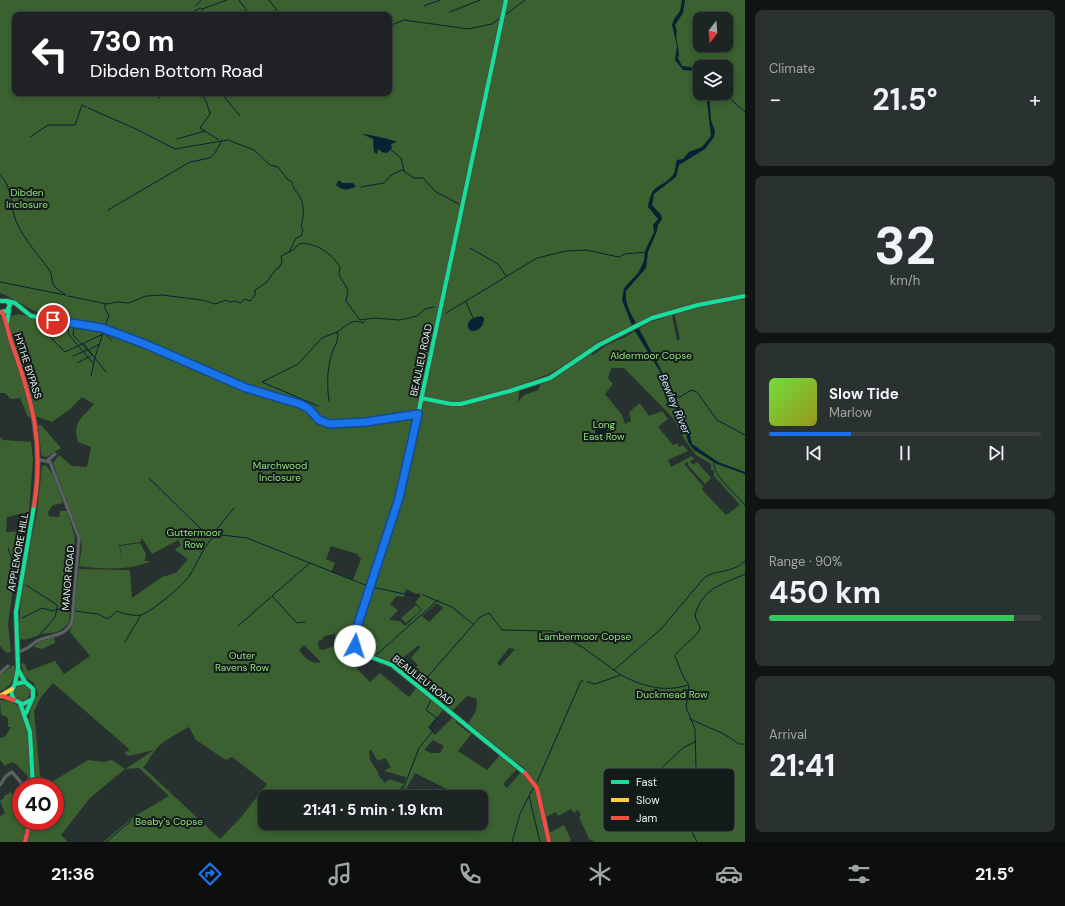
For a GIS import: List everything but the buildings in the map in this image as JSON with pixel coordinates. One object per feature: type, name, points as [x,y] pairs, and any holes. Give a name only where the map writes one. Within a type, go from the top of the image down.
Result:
[{"type":"street","name":"BEAULIEU ROAD","points":[[506,0],[400,493],[354,637],[355,646],[362,654],[385,660],[392,665],[528,775],[537,788],[550,842]]},
{"type":"street","points":[[421,398],[451,404],[461,404],[539,382],[563,370],[599,345],[638,325],[673,311],[745,296]]},
{"type":"street","points":[[2,299],[11,301],[30,315],[102,328],[145,344],[246,388],[300,404],[325,423],[343,424],[418,414]]},
{"type":"street","points":[[2,299],[10,305],[9,309]]},
{"type":"street","points":[[1,312],[18,306]]},
{"type":"street","name":"HYTHE BYPASS","points":[[6,323],[9,309]]},
{"type":"street","name":"HYTHE BYPASS","points":[[1,312],[30,393],[37,436],[39,460]]},
{"type":"street","points":[[39,460],[48,460],[55,454]]},
{"type":"street","name":"APPLEMORE HILL","points":[[25,682],[19,671],[16,652],[15,622],[19,586],[37,488],[39,460]]},
{"type":"street","name":"MANOR ROAD","points":[[16,652],[31,647],[40,640],[62,633],[70,627],[72,621],[80,546],[79,538],[48,460]]},
{"type":"street","points":[[0,673],[8,666]]},
{"type":"street","name":"APPLEMORE HILL","points":[[15,684],[19,671]]},
{"type":"street","points":[[1,696],[12,689],[15,684],[25,682],[33,689],[26,714]]},
{"type":"street","points":[[12,689],[14,700]]},
{"type":"street","points":[[1,696],[20,703],[26,703],[31,700]]},
{"type":"street","points":[[20,703],[26,714],[32,759],[33,778]]},
{"type":"street","points":[[0,785],[6,776],[12,772],[17,778]]},
{"type":"street","points":[[25,842],[28,830]]},
{"type":"green space","points":[[0,0],[505,0],[433,339],[437,336],[438,322],[445,297],[507,0],[745,0],[745,294],[655,315],[589,349],[549,374],[520,385],[518,402],[524,395],[538,390],[540,385],[591,354],[593,355],[607,345],[625,337],[649,323],[672,315],[677,341],[680,339],[674,312],[745,299],[745,842],[595,842],[589,839],[579,817],[581,815],[578,810],[574,813],[571,809],[558,816],[556,812],[546,817],[539,791],[533,780],[523,769],[527,770],[468,724],[476,711],[477,699],[467,696],[452,711],[408,676],[418,665],[411,658],[420,647],[419,645],[394,665],[385,659],[357,647],[356,641],[358,630],[368,601],[366,599],[381,562],[377,560],[352,637],[336,641],[335,634],[324,636],[322,640],[318,641],[319,649],[323,650],[334,646],[370,682],[380,673],[409,697],[417,687],[444,709],[428,727],[435,735],[453,717],[457,721],[455,722],[469,733],[472,733],[458,751],[487,770],[500,755],[517,769],[503,784],[507,788],[521,772],[536,790],[548,842],[103,842],[135,816],[169,796],[139,768],[125,769],[154,750],[128,756],[124,752],[129,751],[128,748],[53,683],[41,697],[34,711],[40,776],[43,778],[34,778],[29,720],[31,705],[38,694],[34,683],[25,677],[21,664],[24,663],[28,671],[55,661],[64,674],[90,656],[70,632],[79,569],[130,570],[132,598],[162,577],[176,573],[188,559],[175,550],[181,545],[178,540],[152,554],[142,538],[140,542],[119,545],[122,562],[120,546],[140,543],[146,554],[145,561],[151,561],[125,568],[97,568],[79,566],[82,545],[53,463],[59,455],[72,466],[87,467],[91,447],[78,442],[76,430],[79,421],[94,404],[82,397],[69,410],[52,422],[38,417],[28,417],[20,398],[11,399],[5,393],[0,393],[0,317],[2,318],[19,314],[74,327],[94,328],[130,340],[131,338],[110,327],[106,328],[81,321],[56,319],[37,310],[39,313],[0,293]],"holes":[[[611,368],[624,368],[673,418],[686,442],[696,455],[711,464],[711,470],[714,470],[714,476],[740,505],[726,515],[703,491],[702,488],[704,487],[684,464],[688,462],[688,465],[705,484],[711,478],[697,462],[693,465],[690,461],[694,459],[692,456],[671,467],[668,460],[688,451],[683,445],[679,447],[677,443],[673,445],[658,427],[668,419],[662,411],[649,416],[640,403],[629,412],[631,421],[625,424],[622,415],[605,394],[613,384],[608,378]],[[331,546],[357,554],[361,559],[353,580],[331,572],[335,563],[326,559]],[[406,589],[421,596],[415,602],[422,610],[405,626],[400,621],[389,620],[398,610],[390,604],[397,596],[404,597]],[[437,603],[443,608],[429,622],[422,616]],[[304,645],[321,662],[317,663],[308,660],[299,650]],[[509,648],[515,649],[500,666],[497,663]],[[189,727],[196,740],[226,760],[232,757],[267,784],[262,790],[400,790],[401,787],[406,789],[415,773],[449,790],[488,790],[488,830],[258,830],[258,796],[242,816],[220,839],[143,767],[159,746]],[[433,740],[444,746],[440,753],[431,753],[424,750]],[[371,750],[378,761],[385,758],[391,767],[384,771],[406,777],[404,784],[389,779],[385,783],[378,775],[379,774],[370,760],[369,751]]]},
{"type":"green space","points":[[38,425],[41,425],[61,448],[47,457],[42,456]]},
{"type":"green space","points":[[0,437],[3,440],[31,442],[33,459],[29,512],[7,517],[6,532],[23,531],[8,624],[11,652],[7,653],[0,646]]},
{"type":"green space","points":[[46,465],[54,476],[63,503],[53,505],[48,512],[49,516],[59,517],[60,511],[67,511],[75,537],[69,623],[61,630],[55,632],[26,639],[18,639],[22,584],[37,512],[42,466]]},
{"type":"green space","points":[[416,605],[421,610],[406,623],[401,618]]},
{"type":"green space","points":[[54,637],[55,643],[42,649],[34,647],[37,642]]},
{"type":"green space","points":[[14,665],[15,673],[12,681],[7,687],[0,691],[0,675]]},
{"type":"green space","points":[[19,684],[25,684],[30,689],[28,698],[25,700],[19,700],[14,695],[14,689]]},
{"type":"green space","points":[[0,700],[14,703],[23,715],[29,746],[31,778],[27,778],[28,776],[16,764],[11,762],[5,766],[0,760],[0,738],[5,737],[11,727],[8,727],[8,718],[1,714]]},
{"type":"green space","points":[[88,760],[104,762],[112,760],[125,769],[90,798],[61,835],[68,842],[28,842],[30,830],[64,830],[64,778],[58,778]]},
{"type":"green space","points":[[11,792],[12,794],[12,830],[26,830],[23,842],[0,842],[0,816],[5,813],[0,801],[4,798],[4,796]]},
{"type":"green space","points":[[564,825],[571,840],[569,842],[551,842],[549,833]]},
{"type":"water","points":[[682,0],[685,0],[683,13],[675,25],[679,51],[678,58],[682,66],[693,67],[693,71],[683,70],[675,60],[677,46],[672,25],[674,19],[680,11]]},
{"type":"water","name":"Bewley River","points":[[707,100],[710,100],[711,120],[715,131],[714,137],[705,149],[679,165],[676,177],[654,194],[652,205],[661,215],[662,219],[658,225],[648,252],[646,268],[626,291],[626,300],[629,310],[675,396],[679,412],[688,428],[692,444],[718,462],[745,472],[745,474],[717,464],[694,450],[688,442],[685,427],[671,395],[659,370],[633,328],[622,300],[624,288],[638,273],[644,261],[645,251],[654,232],[653,225],[658,219],[648,207],[652,193],[673,175],[677,160],[683,159],[689,152],[702,147],[711,136]]},
{"type":"water","points":[[362,134],[397,142],[391,144],[392,148],[387,153],[378,149],[377,154],[374,152],[373,139]]},
{"type":"water","points":[[339,180],[342,183],[353,183],[356,187],[341,189],[336,185]]},
{"type":"water","points":[[481,316],[484,318],[482,326],[476,331],[471,331],[468,328],[470,321]]},
{"type":"water","points":[[599,425],[603,425],[607,431],[603,437],[599,437],[595,433],[595,429]]},
{"type":"waterway","points":[[196,6],[201,0]]},
{"type":"waterway","points":[[195,12],[194,11],[200,8],[202,9],[227,0]]},
{"type":"waterway","points":[[239,0],[248,12]]},
{"type":"waterway","points":[[269,0],[278,12]]},
{"type":"waterway","points":[[424,6],[440,0]]},
{"type":"waterway","points":[[450,12],[480,0]]},
{"type":"waterway","points":[[505,15],[525,0]]},
{"type":"waterway","points":[[392,25],[404,20],[468,29],[492,24],[500,18]]},
{"type":"waterway","points":[[158,98],[162,96]]},
{"type":"waterway","points":[[203,96],[210,114],[200,128],[219,140]]},
{"type":"waterway","points":[[223,96],[240,116]]},
{"type":"waterway","points":[[732,100],[745,112]]},
{"type":"waterway","points":[[30,137],[48,125],[75,125],[82,105],[86,107]]},
{"type":"waterway","points":[[88,108],[136,129],[175,149],[228,140],[254,150],[270,165],[278,167],[287,179],[292,182],[293,187],[303,205],[301,225],[303,230],[301,236],[296,238],[289,252]]},
{"type":"waterway","points":[[177,139],[205,131]]},
{"type":"waterway","points":[[108,210],[190,162],[210,158],[215,153],[222,140]]},
{"type":"waterway","points":[[390,149],[401,158],[404,171]]},
{"type":"waterway","points":[[361,187],[384,183],[391,175],[402,170],[414,178],[423,178],[436,192],[461,205]]},
{"type":"waterway","points":[[0,175],[7,185],[14,215],[19,228],[50,271],[54,286],[66,295]]},
{"type":"waterway","points":[[117,302],[129,303],[146,296],[162,295],[202,300],[215,304],[226,300],[229,302],[235,301],[241,303],[244,299],[250,301],[255,295],[255,290],[266,283],[276,269],[279,268],[282,262],[281,256],[293,250],[299,244],[311,244],[328,253],[337,262],[340,267],[339,275],[348,290],[346,301],[360,320],[374,318],[400,320],[417,316],[425,309],[434,307]]},
{"type":"waterway","points":[[470,248],[498,264],[506,276]]},
{"type":"waterway","points":[[446,313],[537,258],[566,251],[586,250],[619,257],[625,254],[646,252]]},
{"type":"waterway","points":[[0,282],[65,295]]},
{"type":"waterway","points":[[68,296],[107,304],[116,302]]},
{"type":"waterway","points":[[466,302],[473,318]]},
{"type":"waterway","points":[[105,304],[105,309],[109,315],[105,326]]},
{"type":"waterway","points":[[337,332],[352,322],[355,321],[363,323],[365,321]]},
{"type":"waterway","points":[[36,323],[65,352],[103,334]]},
{"type":"waterway","points":[[68,326],[69,335],[93,363]]},
{"type":"waterway","points":[[74,327],[73,335],[92,355]]},
{"type":"waterway","points":[[88,329],[103,333],[95,357],[91,376]]},
{"type":"waterway","points":[[318,406],[262,382],[298,364],[322,338],[337,332],[337,341],[331,356],[329,367],[329,401]]},
{"type":"waterway","points":[[104,333],[112,341]]},
{"type":"waterway","points":[[84,344],[106,372]]},
{"type":"waterway","points":[[90,349],[100,344]]},
{"type":"waterway","points":[[73,356],[87,350]]},
{"type":"waterway","points":[[77,363],[91,356]]},
{"type":"waterway","name":"Bewley River","points":[[675,397],[680,397],[691,390],[697,392],[717,420],[745,435]]},
{"type":"waterway","points":[[605,428],[615,424]]},
{"type":"waterway","points":[[714,462],[714,467],[720,478],[745,505]]},
{"type":"waterway","points":[[149,478],[204,532]]},
{"type":"waterway","points":[[213,534],[234,508]]},
{"type":"waterway","points":[[206,533],[247,538],[368,586]]},
{"type":"waterway","points":[[75,611],[98,614],[108,619],[117,611],[135,615],[146,613],[167,598],[186,580],[207,544],[216,535]]},
{"type":"waterway","points":[[8,548],[17,574]]},
{"type":"waterway","points":[[614,670],[661,629],[704,578],[714,573],[735,568],[745,561]]},
{"type":"waterway","points":[[305,622],[297,623],[272,596],[310,563]]},
{"type":"waterway","points":[[696,768],[695,729],[686,707],[689,685],[683,676],[675,656],[697,634],[699,630],[700,627],[695,615],[703,598],[714,588],[745,574]]},
{"type":"waterway","points":[[26,585],[57,605],[57,609],[71,611]]},
{"type":"waterway","points":[[372,587],[414,596],[420,594]]},
{"type":"waterway","points":[[423,595],[452,607],[473,624]]},
{"type":"waterway","points":[[238,626],[271,597]]},
{"type":"waterway","points":[[376,655],[438,600]]},
{"type":"waterway","points":[[22,618],[42,608],[53,611],[57,609],[55,617],[38,637]]},
{"type":"waterway","points":[[433,695],[434,693],[422,684],[423,682],[480,617],[489,613],[502,630],[553,631],[582,647],[621,675]]},
{"type":"waterway","points":[[125,642],[141,615]]},
{"type":"waterway","points":[[587,682],[595,684],[621,675],[653,687],[670,688],[688,685]]},
{"type":"waterway","points":[[537,782],[581,681],[583,681]]},
{"type":"waterway","points":[[402,786],[404,787],[419,748],[433,731],[430,728],[437,718],[426,710],[432,698]]},
{"type":"waterway","points":[[690,719],[724,734],[739,744],[745,744]]},
{"type":"waterway","points":[[662,768],[683,748],[696,741]]},
{"type":"waterway","points":[[534,787],[529,796],[540,842]]},
{"type":"waterway","points":[[512,842],[520,814],[529,796]]},
{"type":"waterway","points":[[106,842],[131,821]]},
{"type":"waterway","points":[[692,832],[697,842]]},
{"type":"traffic: fast","points":[[413,438],[506,0]]},
{"type":"traffic: fast","points":[[421,398],[451,404],[461,404],[510,391],[550,378],[599,345],[652,318],[698,305],[745,296]]},
{"type":"traffic: fast","points":[[0,301],[7,301],[10,305],[7,311],[1,312]]},
{"type":"traffic: fast","points":[[7,301],[15,303],[31,316],[102,327],[246,388],[285,400]]},
{"type":"traffic: fast","points":[[7,323],[9,310]]},
{"type":"traffic: fast","points":[[15,684],[18,668],[16,612],[34,506]]},
{"type":"traffic: fast","points":[[388,532],[357,627],[355,645],[363,654],[392,665],[525,773]]},
{"type":"traffic: fast","points":[[19,671],[25,682]]},
{"type":"traffic: fast","points":[[26,713],[33,697],[33,689],[25,682],[15,684],[11,692],[14,700],[23,704],[31,700]]},
{"type":"traffic: fast","points":[[20,703],[30,732],[33,778]]},
{"type":"traffic: slow","points":[[0,696],[12,689]]},
{"type":"traffic: jam","points":[[2,312],[26,385],[35,424],[38,462],[34,506]]},
{"type":"traffic: jam","points":[[285,400],[300,404],[325,423],[343,424],[418,414]]},
{"type":"traffic: jam","points":[[388,532],[404,479],[413,438]]},
{"type":"traffic: jam","points":[[2,696],[14,700]]},
{"type":"traffic: jam","points":[[525,773],[537,788],[549,842]]},
{"type":"traffic: jam","points":[[25,842],[28,830]]},
{"type":"route","points":[[53,320],[102,328],[159,349],[246,388],[263,394],[287,399],[305,406],[319,420],[325,423],[333,425],[366,422],[418,414],[396,509],[354,637],[355,646]]},
{"type":"park label","name":"Dibden Inclosure","points":[[27,198]]},
{"type":"park label","name":"Aldermoor Copse","points":[[651,355]]},
{"type":"park label","name":"Long East Row","points":[[604,430]]},
{"type":"park label","name":"Marchwood Inclosure","points":[[280,470]]},
{"type":"park label","name":"Guttermoor Row","points":[[194,538]]},
{"type":"park label","name":"Lambermoor Copse","points":[[585,636]]},
{"type":"park label","name":"Outer Ravens Row","points":[[242,660]]},
{"type":"park label","name":"Duckmead Row","points":[[672,694]]},
{"type":"park label","name":"Beaby's Copse","points":[[169,821]]}]
